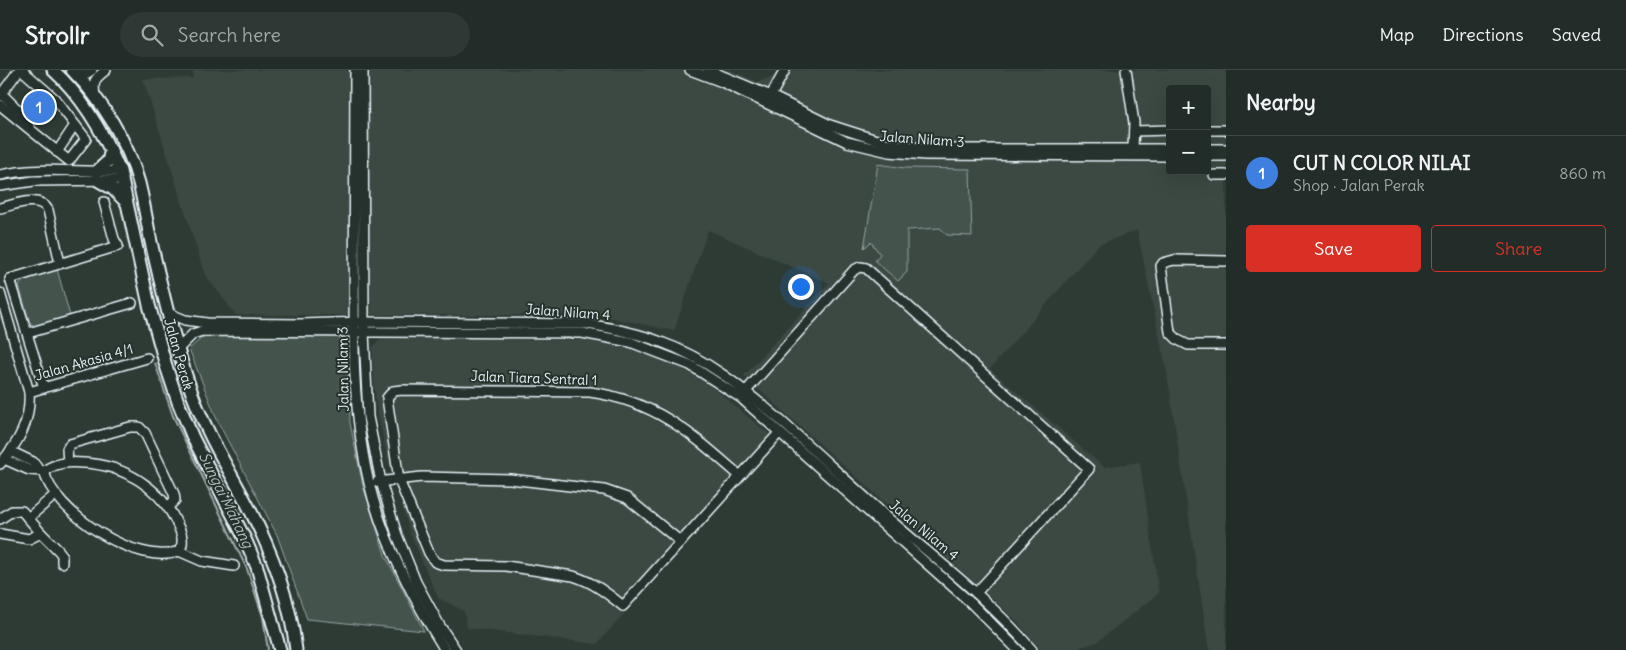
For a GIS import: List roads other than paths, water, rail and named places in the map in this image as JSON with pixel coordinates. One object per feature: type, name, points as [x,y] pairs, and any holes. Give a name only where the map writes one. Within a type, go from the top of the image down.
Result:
[{"type":"main road","name":"Jalan Perak","points":[[53,70],[71,87],[104,136],[123,175],[126,202],[149,304],[166,366],[193,438],[237,522],[257,567],[280,650]]},
{"type":"main road","name":"Jalan Perak","points":[[74,71],[119,134],[129,154],[138,181],[168,313],[193,396],[208,432],[257,523],[276,568],[289,610],[296,650]]},
{"type":"main road","points":[[119,134],[121,150],[128,167],[123,175],[130,180],[135,190],[143,224],[151,241]]},
{"type":"main road","points":[[111,150],[108,161],[98,176],[126,202]]},
{"type":"street","points":[[0,105],[68,161],[70,161],[86,139],[54,99],[21,70],[1,95],[28,120],[29,128]]},
{"type":"street","points":[[74,71],[86,74],[92,70]]},
{"type":"street","points":[[95,98],[94,82],[106,70]]},
{"type":"street","name":"Jalan Nilam 3","points":[[355,70],[360,327],[368,417],[381,482],[397,535],[416,582],[440,626],[456,650]]},
{"type":"street","name":"Jalan Nilam 3","points":[[363,70],[360,327],[355,397],[369,483],[378,512],[410,591],[445,650]]},
{"type":"street","name":"Jalan Nilam 3","points":[[690,70],[830,125],[886,143],[927,149],[1166,149]]},
{"type":"street","name":"Jalan Nilam 3","points":[[708,70],[769,100],[835,138],[890,152],[926,155],[1166,156]]},
{"type":"street","points":[[769,100],[785,70]]},
{"type":"street","points":[[1126,70],[1134,131],[1134,149]]},
{"type":"street","points":[[57,152],[75,125]]},
{"type":"street","points":[[1134,131],[1166,130]]},
{"type":"street","points":[[1211,130],[1226,130]]},
{"type":"street","points":[[1211,149],[1226,149]]},
{"type":"street","points":[[1211,156],[1226,156]]},
{"type":"street","points":[[0,176],[29,170],[98,176]]},
{"type":"street","points":[[0,186],[34,181],[123,175]]},
{"type":"street","points":[[1214,175],[1226,175]]},
{"type":"street","points":[[0,208],[35,201],[45,205],[48,210],[60,263]]},
{"type":"street","points":[[44,388],[10,279],[118,246],[114,239],[104,202]]},
{"type":"street","points":[[1226,261],[1174,260],[1163,262],[1161,266],[1170,332],[1178,340],[1188,345],[1226,346]]},
{"type":"street","points":[[746,392],[854,270],[860,267],[866,268],[1089,469],[976,593]]},
{"type":"street","points":[[0,293],[30,392],[28,418],[5,458]]},
{"type":"street","points":[[28,333],[132,303]]},
{"type":"street","name":"Jalan Nilam 4","points":[[168,313],[185,320],[207,324],[582,333],[630,342],[690,364],[741,398],[971,602],[1018,650]]},
{"type":"street","name":"Jalan Nilam 4","points":[[178,349],[193,334],[202,331],[360,327],[579,324],[617,329],[662,342],[719,371],[746,392],[976,593],[1012,627],[1032,650]]},
{"type":"street","name":"Jalan Akasia 4/1","points":[[30,392],[147,358]]},
{"type":"street","name":"Jalan Tiara Sentral 1","points":[[399,480],[387,402],[389,395],[397,390],[590,392],[619,398],[642,405],[669,418],[740,476]]},
{"type":"street","points":[[68,462],[67,449],[70,444],[130,427],[139,427],[145,433],[174,494],[175,500],[168,507]]},
{"type":"street","points":[[399,480],[429,553],[435,562],[444,565],[506,566],[573,576],[601,588],[623,606],[779,433]]},
{"type":"street","points":[[17,439],[25,458]]},
{"type":"street","points":[[5,458],[25,458],[35,463],[42,471],[55,495],[92,529],[110,540],[127,547],[148,552],[170,554],[179,551],[202,561],[234,566]]},
{"type":"street","points":[[5,458],[31,470],[42,471],[54,464],[68,462],[102,465],[121,471],[155,491],[174,515],[183,538],[179,551]]},
{"type":"street","points":[[0,469],[17,464]]},
{"type":"street","points":[[369,483],[422,477],[510,478],[604,490],[627,498],[681,542]]},
{"type":"street","points":[[28,518],[55,495]]},
{"type":"street","points":[[0,520],[15,510],[22,511],[60,551],[62,564]]},
{"type":"street","points":[[0,534],[29,539],[41,533]]},
{"type":"waterway","name":"Sungai Mahang","points":[[155,363],[173,416],[247,569],[263,617],[268,650]]},
{"type":"place","name":"CUT N COLOR NILAI","points":[[39,107]]}]
